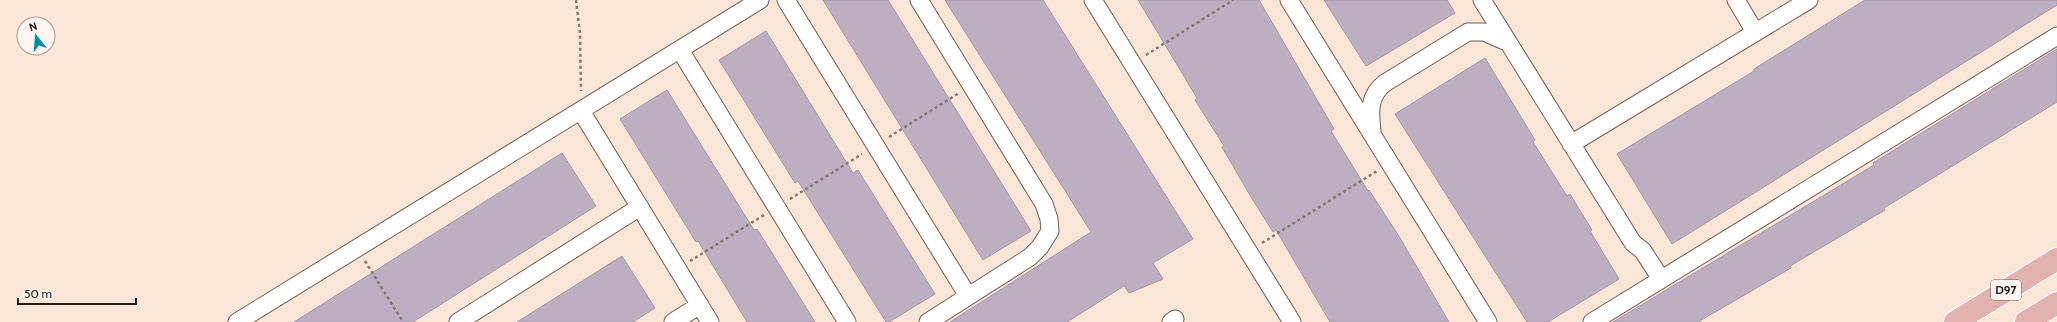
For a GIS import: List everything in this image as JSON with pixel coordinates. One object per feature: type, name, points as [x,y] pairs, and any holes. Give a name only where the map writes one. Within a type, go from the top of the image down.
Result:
[{"type":"main road","name":"D97","points":[[1955,322],[2057,259]]},
{"type":"main road","points":[[2026,322],[2057,303]]},
{"type":"street","points":[[237,322],[760,0]]},
{"type":"street","points":[[786,0],[874,146],[968,296]]},
{"type":"street","points":[[919,0],[1044,204],[1049,219],[1050,231],[1040,247],[1030,257],[928,322]]},
{"type":"street","points":[[1093,0],[1292,322]]},
{"type":"street","points":[[1289,0],[1488,322]]},
{"type":"street","points":[[1482,0],[1633,243],[1636,256],[1657,282]]},
{"type":"street","points":[[1736,0],[1755,32]]},
{"type":"street","points":[[1571,144],[1809,0]]},
{"type":"street","points":[[1372,134],[1371,103],[1376,91],[1385,83],[1468,32],[1484,32],[1508,42]]},
{"type":"street","points":[[1592,322],[2057,36]]},
{"type":"street","points":[[680,50],[847,322]]},
{"type":"street","points":[[581,111],[710,322]]},
{"type":"street","points":[[458,322],[640,207]]},
{"type":"street","points":[[673,322],[700,305]]},
{"type":"path","points":[[576,0],[582,72],[581,111]]},
{"type":"path","points":[[1133,64],[1233,0]]},
{"type":"path","points":[[678,269],[972,86]]},
{"type":"path","points":[[1248,251],[1390,163]]},
{"type":"path","points":[[357,249],[403,322]]},
{"type":"building","points":[[823,0],[888,0],[1031,231],[983,260]]},
{"type":"building","points":[[945,0],[1043,0],[1193,239],[1153,263],[1163,279],[1129,293],[1124,286],[1067,322],[950,322],[1091,232]]},
{"type":"building","points":[[1138,0],[1259,0],[1334,129],[1331,131],[1368,191],[1369,190],[1400,238],[1449,322],[1330,322],[1276,230],[1273,232],[1251,197],[1222,147],[1224,146],[1195,100],[1197,98]]},
{"type":"building","points":[[1324,0],[1447,0],[1455,13],[1366,66]]},
{"type":"building","points":[[1865,0],[2057,0],[2057,5],[1672,244],[1617,154],[1754,71],[1754,69]]},
{"type":"building","points":[[766,31],[853,173],[858,170],[935,294],[889,322],[886,322],[798,181],[795,183],[719,60]]},
{"type":"building","points":[[2057,49],[2057,102],[1884,208],[1885,210],[1790,266],[1791,268],[1698,322],[1613,322],[1874,165],[1873,163]]},
{"type":"building","points":[[1485,58],[1535,140],[1533,142],[1567,196],[1570,194],[1619,279],[1548,322],[1527,322],[1395,114]]},
{"type":"building","points":[[667,90],[754,230],[757,229],[815,322],[747,322],[698,241],[696,242],[620,119]]},
{"type":"building","points":[[562,153],[596,206],[413,322],[294,322]]},
{"type":"building","points":[[622,256],[655,308],[633,322],[517,322]]}]
